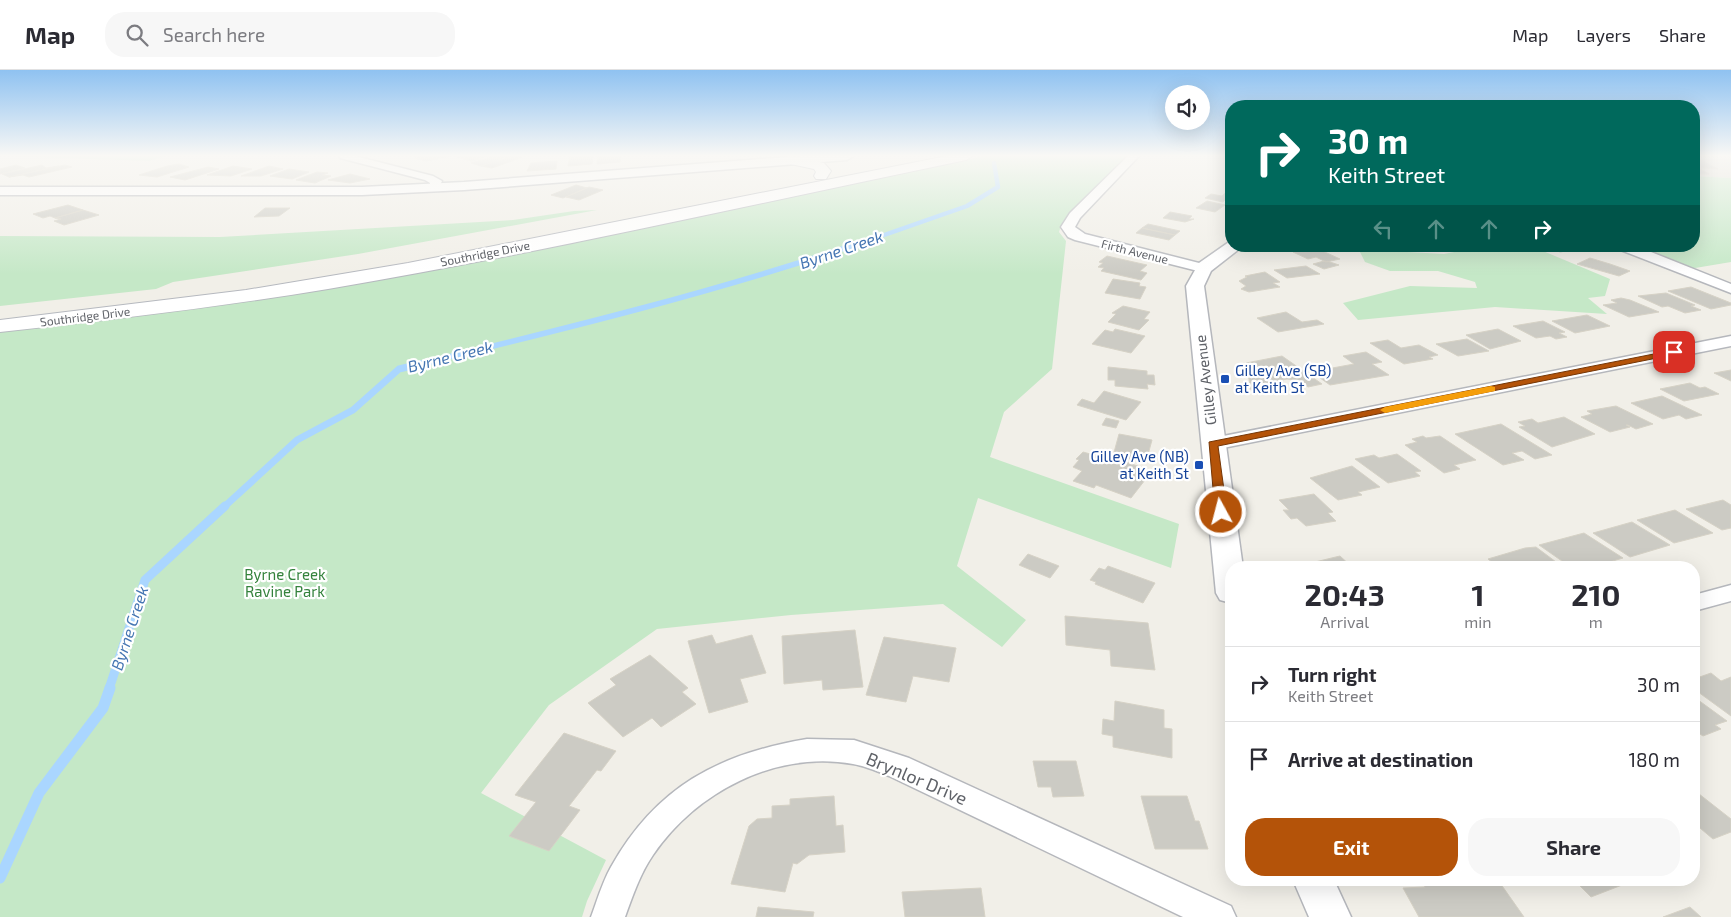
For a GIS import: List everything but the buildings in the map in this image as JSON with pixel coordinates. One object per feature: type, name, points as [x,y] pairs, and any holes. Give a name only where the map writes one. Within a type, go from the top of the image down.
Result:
[{"type":"main road","name":"Southridge Drive","points":[[0,314],[255,283],[360,266],[722,196]]},
{"type":"main road","name":"Southridge Drive","points":[[0,326],[192,303],[329,282],[503,250],[771,196]]},
{"type":"street","name":"Firth Avenue","points":[[1094,196],[1074,216],[1068,227],[1069,230],[1080,237],[1202,268]]},
{"type":"street","points":[[1202,268],[1226,252]]},
{"type":"street","points":[[1638,252],[1731,289]]},
{"type":"street","name":"Gilley Avenue","points":[[1202,268],[1196,277],[1195,286],[1227,561]]},
{"type":"street","points":[[1213,444],[1731,341]]},
{"type":"street","points":[[1700,602],[1731,593]]},
{"type":"street","name":"Brynlor Drive","points":[[608,917],[618,888],[640,845],[685,798],[709,781],[736,768],[766,757],[825,750],[850,752],[899,767],[1219,917]]},
{"type":"street","points":[[1316,886],[1330,917]]},
{"type":"green space","name":"Byrne Creek Ravine Park","points":[[789,196],[1087,196],[1070,212],[1059,232],[1066,241],[1052,369],[1004,412],[990,457],[1179,524],[1171,568],[978,498],[957,566],[1026,620],[1002,647],[943,604],[791,615],[657,629],[549,705],[481,793],[606,860],[587,901],[582,917],[0,917],[0,331],[462,262]]},
{"type":"green space","points":[[1700,196],[1731,196],[1731,262],[1689,269],[1645,252],[1700,252]]},
{"type":"green space","points":[[597,210],[358,254],[173,282],[156,289],[0,306],[0,236],[220,237],[513,220],[574,211]]},
{"type":"green space","points":[[1360,252],[1444,254],[1454,252],[1545,252],[1610,279],[1605,296],[1588,298],[1607,314],[1495,307],[1358,320],[1343,303],[1410,286],[1477,288],[1475,282],[1438,271],[1390,271],[1365,262]]},
{"type":"waterway","name":"Byrne Creek","points":[[847,248],[967,206],[984,196]]},
{"type":"waterway","name":"Byrne Creek","points":[[424,363],[692,294],[851,246]]},
{"type":"waterway","name":"Byrne Creek","points":[[224,507],[297,440],[353,410],[399,369],[429,362]]},
{"type":"waterway","name":"Byrne Creek","points":[[109,689],[145,580],[225,506]]},
{"type":"waterway","name":"Byrne Creek","points":[[0,878],[39,793],[103,708],[110,688]]},
{"type":"slow traffic","points":[[1385,410],[1491,389]]},
{"type":"place","name":"Gilley Ave (SB) at Keith St","points":[[1225,379]]},
{"type":"place","name":"Gilley Ave (NB) at Keith St","points":[[1199,465]]},
{"type":"route","points":[[1221,512],[1213,444],[1674,352]]}]
